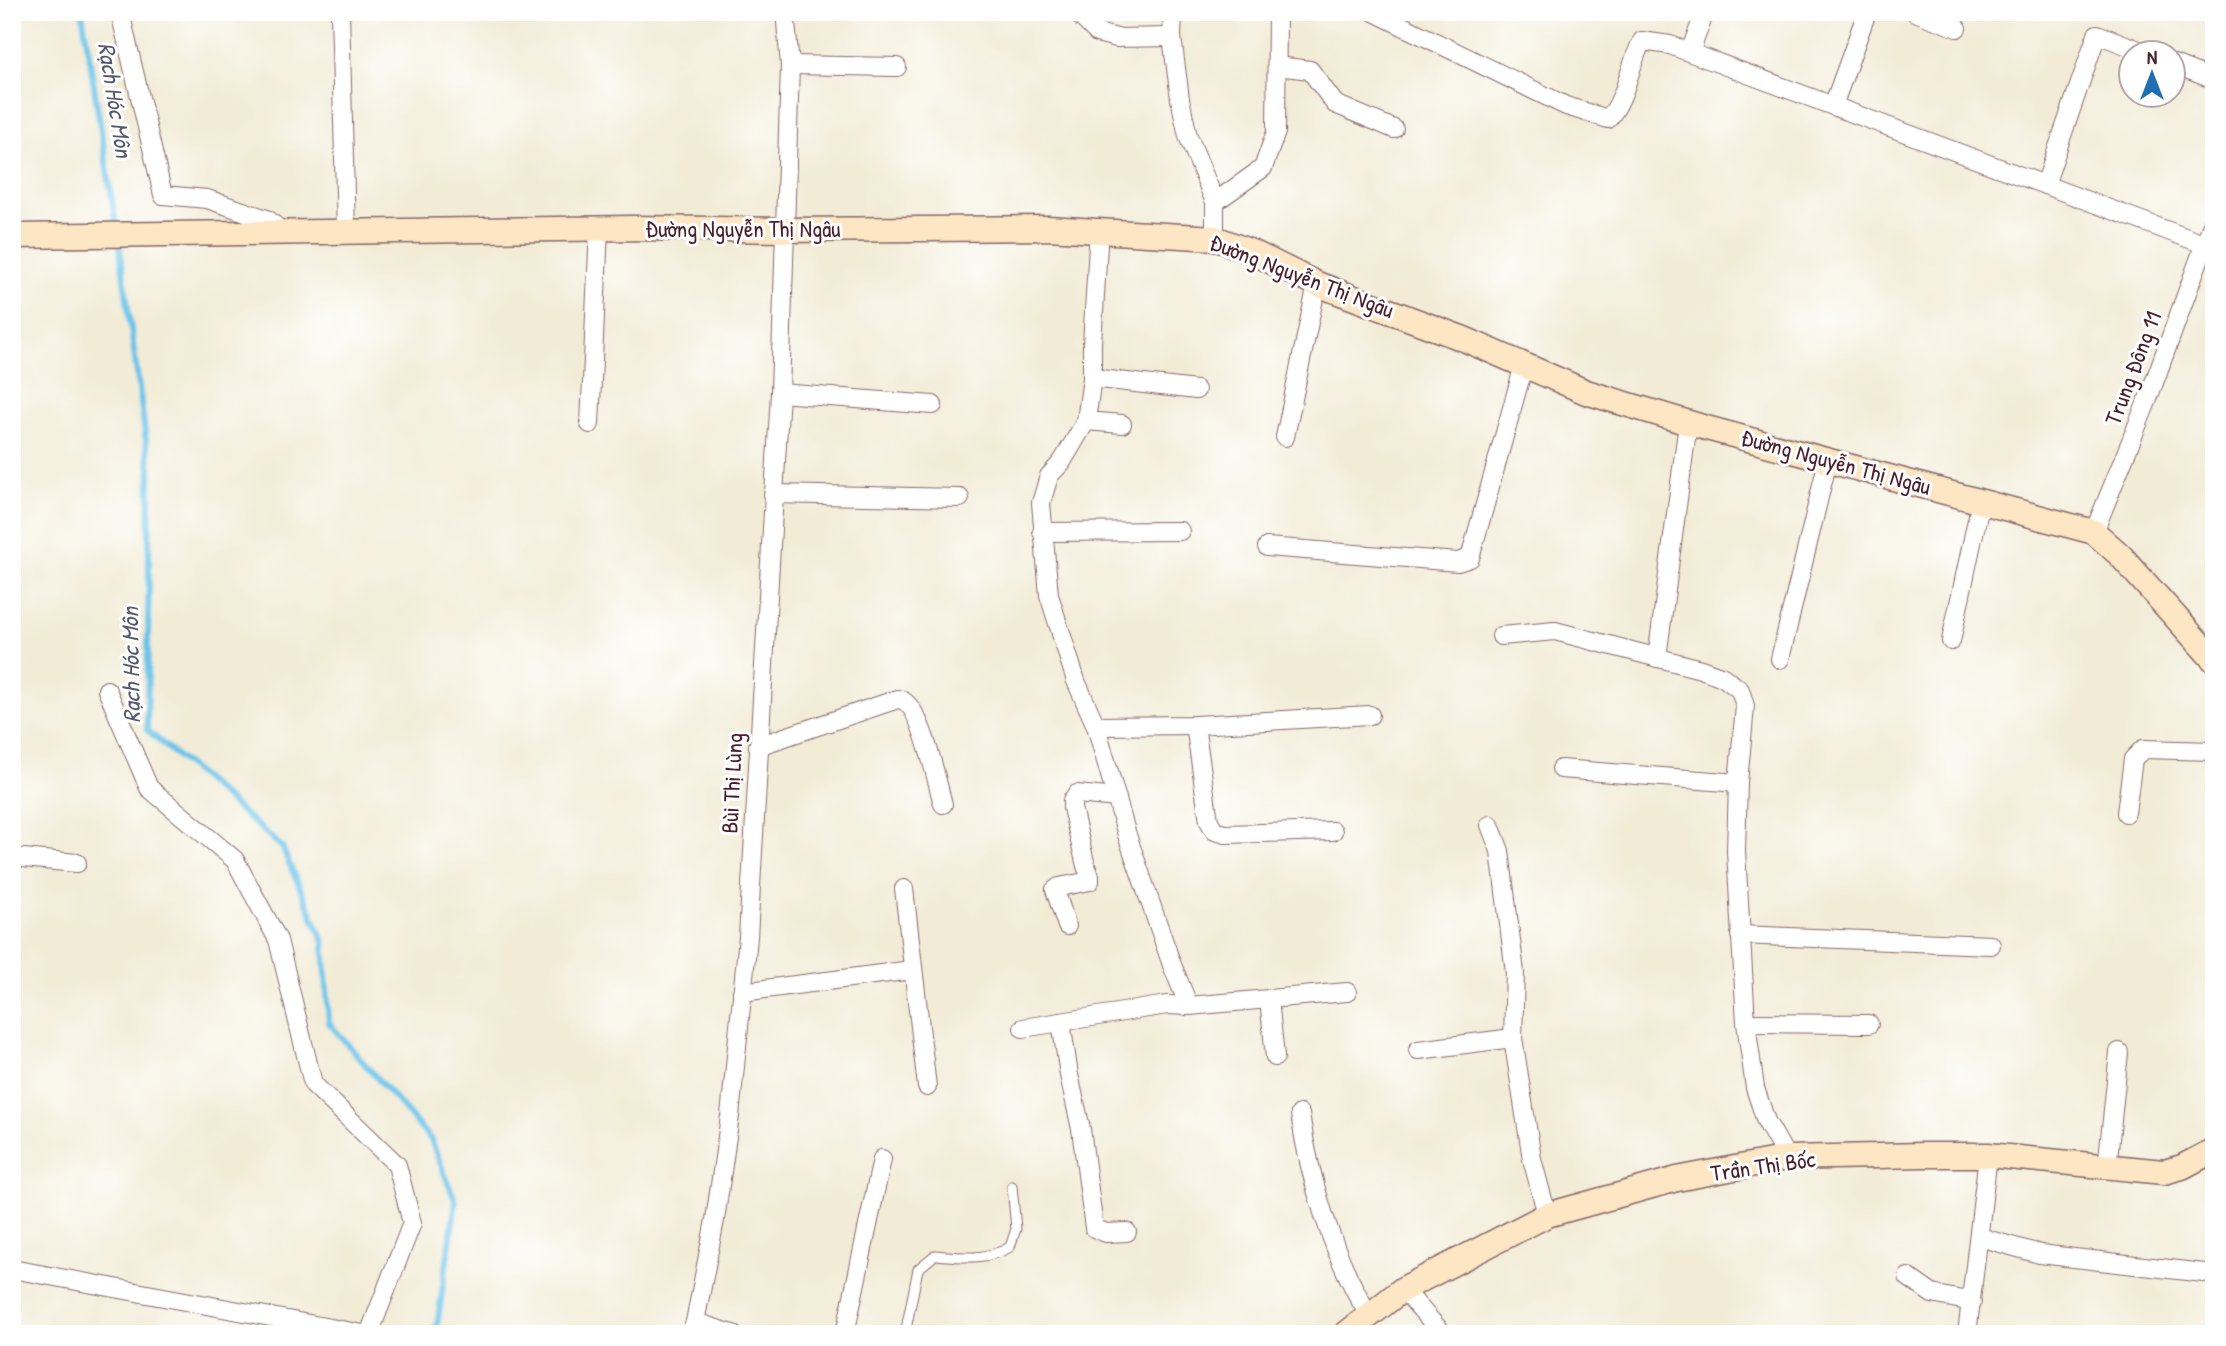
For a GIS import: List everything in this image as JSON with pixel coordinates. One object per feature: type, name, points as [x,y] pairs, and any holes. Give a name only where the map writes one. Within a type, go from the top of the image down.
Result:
[{"type":"main road","name":"Đường Nguyễn Thị Ngâu","points":[[12,236],[598,229],[1099,229],[1215,238],[1254,253],[1317,284],[1464,339],[1586,392],[1688,423],[2094,532],[2120,555],[2214,660]]},
{"type":"main road","name":"Trần Thị Bốc","points":[[1346,1334],[1403,1289],[1547,1215],[1677,1179],[1787,1158],[1988,1155],[2164,1172],[2182,1167],[2214,1150]]},
{"type":"street","points":[[120,12],[163,195],[207,200],[231,207],[267,219],[285,234]]},
{"type":"street","points":[[340,12],[346,232]]},
{"type":"street","name":"Bùi Thị Lùng","points":[[692,1328],[717,1207],[730,1116],[748,936],[780,393],[790,65],[785,12]]},
{"type":"street","points":[[1076,12],[1097,33],[1118,38],[1172,37]]},
{"type":"street","points":[[1173,12],[1172,37],[1180,99],[1188,136],[1214,202],[1215,238]]},
{"type":"street","points":[[1214,202],[1263,168],[1276,132],[1277,12]]},
{"type":"street","points":[[1374,12],[1566,106],[1597,118],[1608,119],[1614,112],[1630,75],[1634,55],[1642,41],[1670,45],[2209,247]]},
{"type":"street","points":[[1690,52],[1705,12]]},
{"type":"street","points":[[1833,106],[1867,12]]},
{"type":"street","points":[[1915,12],[1957,28]]},
{"type":"street","points":[[2045,185],[2097,34],[2118,42]]},
{"type":"street","points":[[790,65],[897,67]]},
{"type":"street","points":[[1277,66],[1310,71],[1335,104],[1394,129]]},
{"type":"street","points":[[2188,70],[2214,80]]},
{"type":"street","name":"Trung Đông 11","points":[[2094,532],[2209,247],[2214,219]]},
{"type":"street","points":[[590,424],[598,229]]},
{"type":"street","points":[[1099,229],[1092,344],[1093,378],[1086,421],[1062,462],[1049,476],[1041,503],[1049,595],[1076,681],[1096,726],[1127,835],[1189,1006]]},
{"type":"street","points":[[1285,437],[1317,284]]},
{"type":"street","points":[[1267,547],[1458,562],[1470,558],[1524,365]]},
{"type":"street","points":[[1093,378],[1196,390]]},
{"type":"street","points":[[780,393],[933,405]]},
{"type":"street","points":[[1086,421],[1122,424]]},
{"type":"street","points":[[1657,658],[1688,423]]},
{"type":"street","points":[[1780,659],[1828,460]]},
{"type":"street","points":[[773,494],[960,498]]},
{"type":"street","points":[[1951,641],[1981,501]]},
{"type":"street","points":[[1042,532],[1180,531]]},
{"type":"street","points":[[1501,636],[1555,631],[1723,677],[1740,690],[1745,706],[1738,783],[1737,851],[1746,1023],[1755,1088],[1766,1121],[1787,1158]]},
{"type":"street","points":[[107,690],[149,788],[236,860],[278,940],[313,1084],[397,1165],[412,1223],[369,1334]]},
{"type":"street","points":[[758,746],[904,699],[911,706],[922,731],[943,804]]},
{"type":"street","points":[[1096,726],[1195,725],[1370,715]]},
{"type":"street","points":[[1195,725],[1209,821],[1214,831],[1225,834],[1333,831]]},
{"type":"street","points":[[2126,813],[2133,759],[2143,749],[2214,751]]},
{"type":"street","points":[[1561,769],[1738,783]]},
{"type":"street","points":[[1067,926],[1055,890],[1090,881],[1072,800],[1077,794],[1117,798]]},
{"type":"street","points":[[1490,825],[1500,851],[1515,973],[1513,1038],[1532,1159],[1547,1215]]},
{"type":"street","points":[[12,857],[77,863]]},
{"type":"street","points":[[904,888],[927,1087]]},
{"type":"street","points":[[1740,935],[1991,945]]},
{"type":"street","points":[[742,992],[912,970]]},
{"type":"street","points":[[1023,1028],[1167,1005],[1189,1006],[1347,992]]},
{"type":"street","points":[[1269,999],[1275,1057]]},
{"type":"street","points":[[1061,1022],[1081,1129],[1094,1228],[1106,1233],[1128,1232]]},
{"type":"street","points":[[1746,1023],[1869,1024]]},
{"type":"street","points":[[1418,1050],[1513,1038]]},
{"type":"street","points":[[2107,1168],[2119,1052]]},
{"type":"street","points":[[1300,1114],[1323,1211],[1350,1284],[1369,1315]]},
{"type":"street","points":[[1968,1334],[1988,1155]]},
{"type":"street","points":[[845,1334],[881,1159]]},
{"type":"street","points":[[1979,1237],[2040,1254],[2204,1273]]},
{"type":"street","points":[[12,1269],[363,1334]]},
{"type":"street","points":[[1908,1277],[1932,1294],[1972,1302]]},
{"type":"street","points":[[1403,1289],[1443,1334]]},
{"type":"street","points":[[692,1328],[733,1334]]},
{"type":"lane","points":[[905,1334],[918,1269],[935,1255],[974,1258],[996,1255],[1010,1247],[1016,1229],[1012,1186]]},
{"type":"waterway","name":"Rạch Hóc Môn","points":[[82,12],[117,230]]},
{"type":"waterway","name":"Rạch Hóc Môn","points":[[119,240],[150,470],[147,730],[282,847],[324,942],[329,1023],[431,1140],[456,1202],[437,1325],[431,1334]]}]
